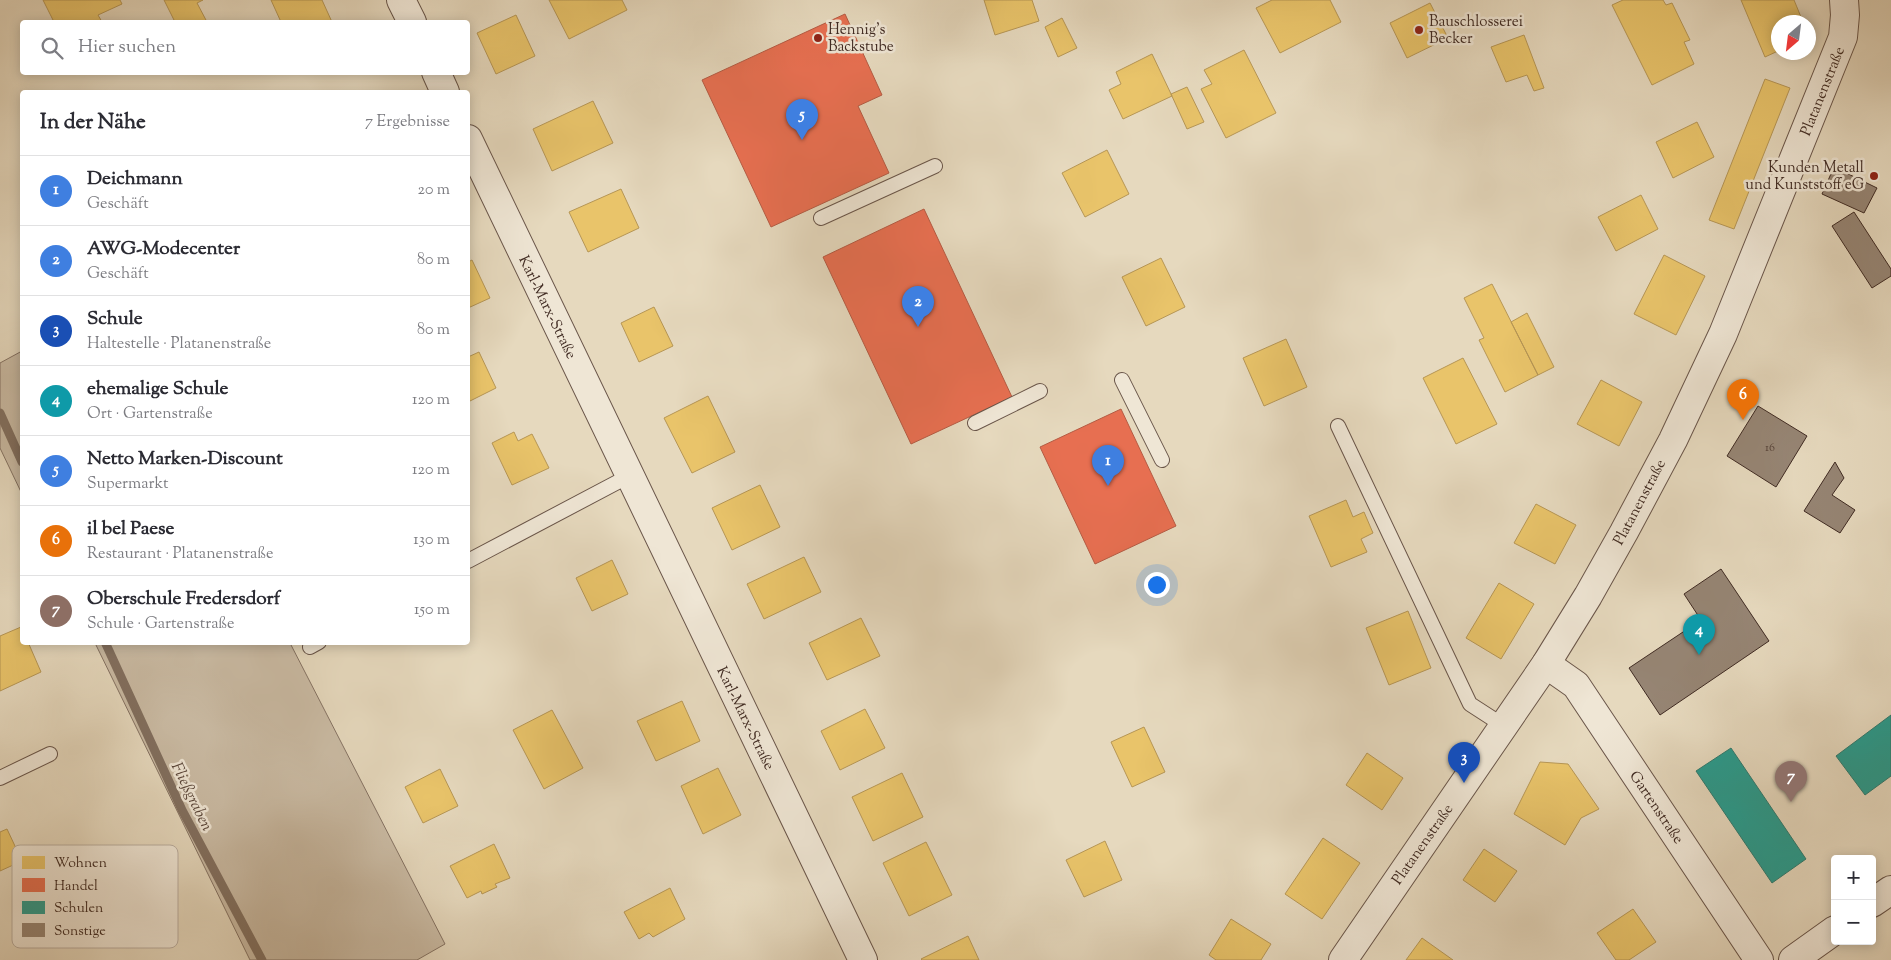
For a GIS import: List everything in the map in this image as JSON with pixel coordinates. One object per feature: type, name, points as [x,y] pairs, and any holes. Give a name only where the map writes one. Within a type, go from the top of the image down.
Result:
[{"type":"street","points":[[401,0],[411,20]]},
{"type":"street","name":"Platanenstraße","points":[[1342,960],[1546,664],[1588,596],[1669,448],[1723,334],[1843,37],[1844,0]]},
{"type":"street","points":[[437,75],[444,90]]},
{"type":"street","name":"Karl-Marx-Straße","points":[[470,143],[863,960]]},
{"type":"street","name":"Gartenstraße","points":[[1546,664],[1576,685],[1759,960]]},
{"type":"street","points":[[1876,900],[1891,890]]},
{"type":"street","points":[[1794,960],[1831,933]]},
{"type":"lane","points":[[821,218],[935,166]]},
{"type":"lane","points":[[1122,380],[1162,460]]},
{"type":"lane","points":[[975,423],[1040,391]]},
{"type":"lane","points":[[1338,426],[1470,704],[1504,726]]},
{"type":"lane","points":[[470,560],[629,476]]},
{"type":"lane","points":[[0,778],[50,754]]},
{"type":"shaded area","points":[[20,352],[20,490],[0,448],[0,363]]},
{"type":"shaded area","points":[[96,645],[291,645],[445,944],[417,960],[250,960]]},
{"type":"building: Wohnen","points":[[43,0],[120,0],[122,4],[98,15],[101,20],[53,20]]},
{"type":"building: Wohnen","points":[[164,0],[203,0],[197,3],[206,20],[174,20]]},
{"type":"building: Wohnen","points":[[271,0],[322,0],[331,20],[280,20]]},
{"type":"building: Wohnen","points":[[549,0],[622,0],[627,10],[569,39]]},
{"type":"building: Wohnen","points":[[984,0],[1032,0],[1039,21],[995,35]]},
{"type":"building: Wohnen","points":[[1272,0],[1330,0],[1341,22],[1280,53],[1256,8]]},
{"type":"building: Wohnen","points":[[1623,0],[1663,0],[1666,5],[1672,3],[1690,40],[1684,42],[1694,64],[1652,85],[1612,5]]},
{"type":"building: Wohnen","points":[[1741,0],[1794,0],[1800,15],[1771,15],[1771,54],[1765,57]]},
{"type":"building: Wohnen","name":"Bauschlosserei Becker","points":[[1430,3],[1448,38],[1407,58],[1390,23]]},
{"type":"building: Wohnen","points":[[516,15],[535,56],[496,74],[477,33]]},
{"type":"building: Wohnen","points":[[1062,18],[1077,48],[1058,57],[1045,27]]},
{"type":"building: Wohnen","points":[[1524,35],[1544,88],[1534,91],[1527,75],[1506,82],[1491,47]]},
{"type":"building: Wohnen","points":[[1244,50],[1276,113],[1226,138],[1201,89],[1212,84],[1204,70]]},
{"type":"building: Wohnen","points":[[1152,54],[1172,96],[1123,119],[1109,90],[1121,84],[1116,72]]},
{"type":"building: Wohnen","points":[[1765,79],[1790,88],[1734,229],[1709,220]]},
{"type":"building: Wohnen","points":[[1187,87],[1204,122],[1187,129],[1171,94]]},
{"type":"building: Wohnen","points":[[593,101],[613,143],[552,171],[533,129]]},
{"type":"building: Wohnen","points":[[1697,122],[1714,157],[1673,178],[1656,142]]},
{"type":"building: Wohnen","points":[[1107,150],[1129,194],[1085,217],[1062,173]]},
{"type":"building: Wohnen","points":[[621,189],[639,228],[588,252],[569,212]]},
{"type":"building: Wohnen","points":[[1641,195],[1658,229],[1616,251],[1598,217]]},
{"type":"building: Wohnen","points":[[1664,255],[1705,276],[1676,335],[1634,314]]},
{"type":"building: Wohnen","points":[[1161,258],[1185,307],[1146,326],[1122,277]]},
{"type":"building: Wohnen","points":[[472,260],[490,298],[470,307],[470,261]]},
{"type":"building: Wohnen","points":[[1492,284],[1538,375],[1505,392],[1479,340],[1484,338],[1464,298]]},
{"type":"building: Wohnen","points":[[654,307],[673,346],[639,362],[621,323]]},
{"type":"building: Wohnen","points":[[1527,313],[1554,367],[1538,375],[1511,322]]},
{"type":"building: Wohnen","points":[[1286,339],[1307,387],[1264,406],[1243,358]]},
{"type":"building: Wohnen","points":[[479,352],[496,388],[470,401],[470,356]]},
{"type":"building: Wohnen","points":[[1463,358],[1497,424],[1456,444],[1423,378]]},
{"type":"building: Wohnen","points":[[1601,380],[1642,402],[1619,446],[1577,424]]},
{"type":"building: Wohnen","points":[[708,396],[735,452],[692,473],[664,418]]},
{"type":"building: Wohnen","points":[[514,432],[518,441],[532,434],[549,468],[512,485],[492,443]]},
{"type":"building: Wohnen","points":[[760,485],[780,527],[732,550],[712,508]]},
{"type":"building: Wohnen","points":[[1346,500],[1353,517],[1364,512],[1373,533],[1361,539],[1367,552],[1331,567],[1309,516]]},
{"type":"building: Wohnen","points":[[1536,504],[1576,525],[1555,564],[1514,543]]},
{"type":"building: Wohnen","points":[[804,557],[821,592],[764,619],[747,584]]},
{"type":"building: Wohnen","points":[[612,560],[628,594],[592,611],[576,578]]},
{"type":"building: Wohnen","points":[[1499,583],[1534,604],[1501,659],[1466,638]]},
{"type":"building: Wohnen","points":[[1408,611],[1431,668],[1389,685],[1366,628]]},
{"type":"building: Wohnen","points":[[861,618],[880,656],[827,680],[809,643]]},
{"type":"building: Wohnen","points":[[20,627],[20,645],[29,645],[41,672],[0,691],[0,636]]},
{"type":"building: Wohnen","points":[[682,701],[700,741],[656,761],[637,721]]},
{"type":"building: Wohnen","points":[[865,709],[885,748],[840,770],[821,731]]},
{"type":"building: Wohnen","points":[[552,710],[583,768],[544,789],[513,730]]},
{"type":"building: Wohnen","points":[[1144,727],[1165,772],[1132,787],[1111,742]]},
{"type":"building: Wohnen","points":[[1367,753],[1403,778],[1382,810],[1346,785]]},
{"type":"building: Wohnen","points":[[1540,762],[1568,764],[1599,809],[1581,818],[1565,845],[1514,814]]},
{"type":"building: Wohnen","points":[[718,768],[741,815],[703,834],[681,786]]},
{"type":"building: Wohnen","points":[[440,769],[458,806],[423,823],[405,787]]},
{"type":"building: Wohnen","points":[[902,773],[923,817],[873,841],[852,797]]},
{"type":"building: Wohnen","points":[[7,829],[14,845],[12,845],[12,866],[0,871],[0,832]]},
{"type":"building: Wohnen","points":[[1323,838],[1360,863],[1322,919],[1285,894]]},
{"type":"building: Wohnen","points":[[1105,841],[1122,880],[1084,897],[1066,860]]},
{"type":"building: Wohnen","points":[[926,842],[952,895],[909,916],[883,863]]},
{"type":"building: Wohnen","points":[[494,844],[510,878],[495,884],[497,887],[482,894],[481,891],[467,898],[450,866]]},
{"type":"building: Wohnen","points":[[1484,849],[1517,871],[1495,902],[1463,880]]},
{"type":"building: Wohnen","points":[[670,888],[685,919],[653,937],[649,933],[639,939],[624,912]]},
{"type":"building: Wohnen","points":[[1633,909],[1656,942],[1629,960],[1616,960],[1597,933]]},
{"type":"building: Wohnen","points":[[1231,919],[1271,944],[1261,960],[1216,960],[1209,955]]},
{"type":"building: Wohnen","points":[[968,936],[979,960],[921,959]]},
{"type":"building: Wohnen","points":[[1422,938],[1453,960],[1406,960]]},
{"type":"building: Handel","points":[[845,14],[882,95],[858,106],[889,173],[771,227],[702,80]]},
{"type":"building: Handel","points":[[924,209],[1012,397],[911,444],[823,257]]},
{"type":"building: Handel","points":[[1121,409],[1176,526],[1095,564],[1040,447]]},
{"type":"building: Schulen","points":[[1891,715],[1891,776],[1865,795],[1836,756]]},
{"type":"building: Schulen","points":[[1731,748],[1806,859],[1772,883],[1696,771]]},
{"type":"building: Sonstige","points":[[1834,167],[1877,188],[1864,213],[1822,194]]},
{"type":"building: Sonstige","points":[[1854,212],[1891,269],[1891,276],[1872,288],[1832,226]]},
{"type":"building: Sonstige","points":[[1758,406],[1807,436],[1776,487],[1727,456]]},
{"type":"building: Sonstige","points":[[1835,462],[1844,478],[1832,495],[1855,510],[1840,533],[1804,511]]},
{"type":"building: Sonstige","points":[[1721,569],[1769,641],[1660,715],[1629,668],[1701,620],[1684,594]]},
{"type":"waterway","name":"Fließgraben","points":[[0,413],[20,458]]},
{"type":"waterway","name":"Fließgraben","points":[[106,645],[182,810],[262,960]]},
{"type":"place","name":"Bauschlosserei Becker","points":[[1419,30]]},
{"type":"place","name":"Hennig's Backstube","points":[[818,38]]},
{"type":"place","name":"Netto Marken-Discount","points":[[802,140]]},
{"type":"place","name":"Kunden Metall und Kunststoff eG","points":[[1874,176]]},
{"type":"place","name":"AWG-Modecenter","points":[[918,327]]},
{"type":"place","name":"il bel Paese","points":[[1743,420]]},
{"type":"place","name":"Deichmann","points":[[1108,486]]},
{"type":"place","name":"ehemalige Schule","points":[[1699,655]]},
{"type":"place","name":"Schule","points":[[1464,783]]},
{"type":"place","name":"Oberschule Fredersdorf","points":[[1791,802]]}]
